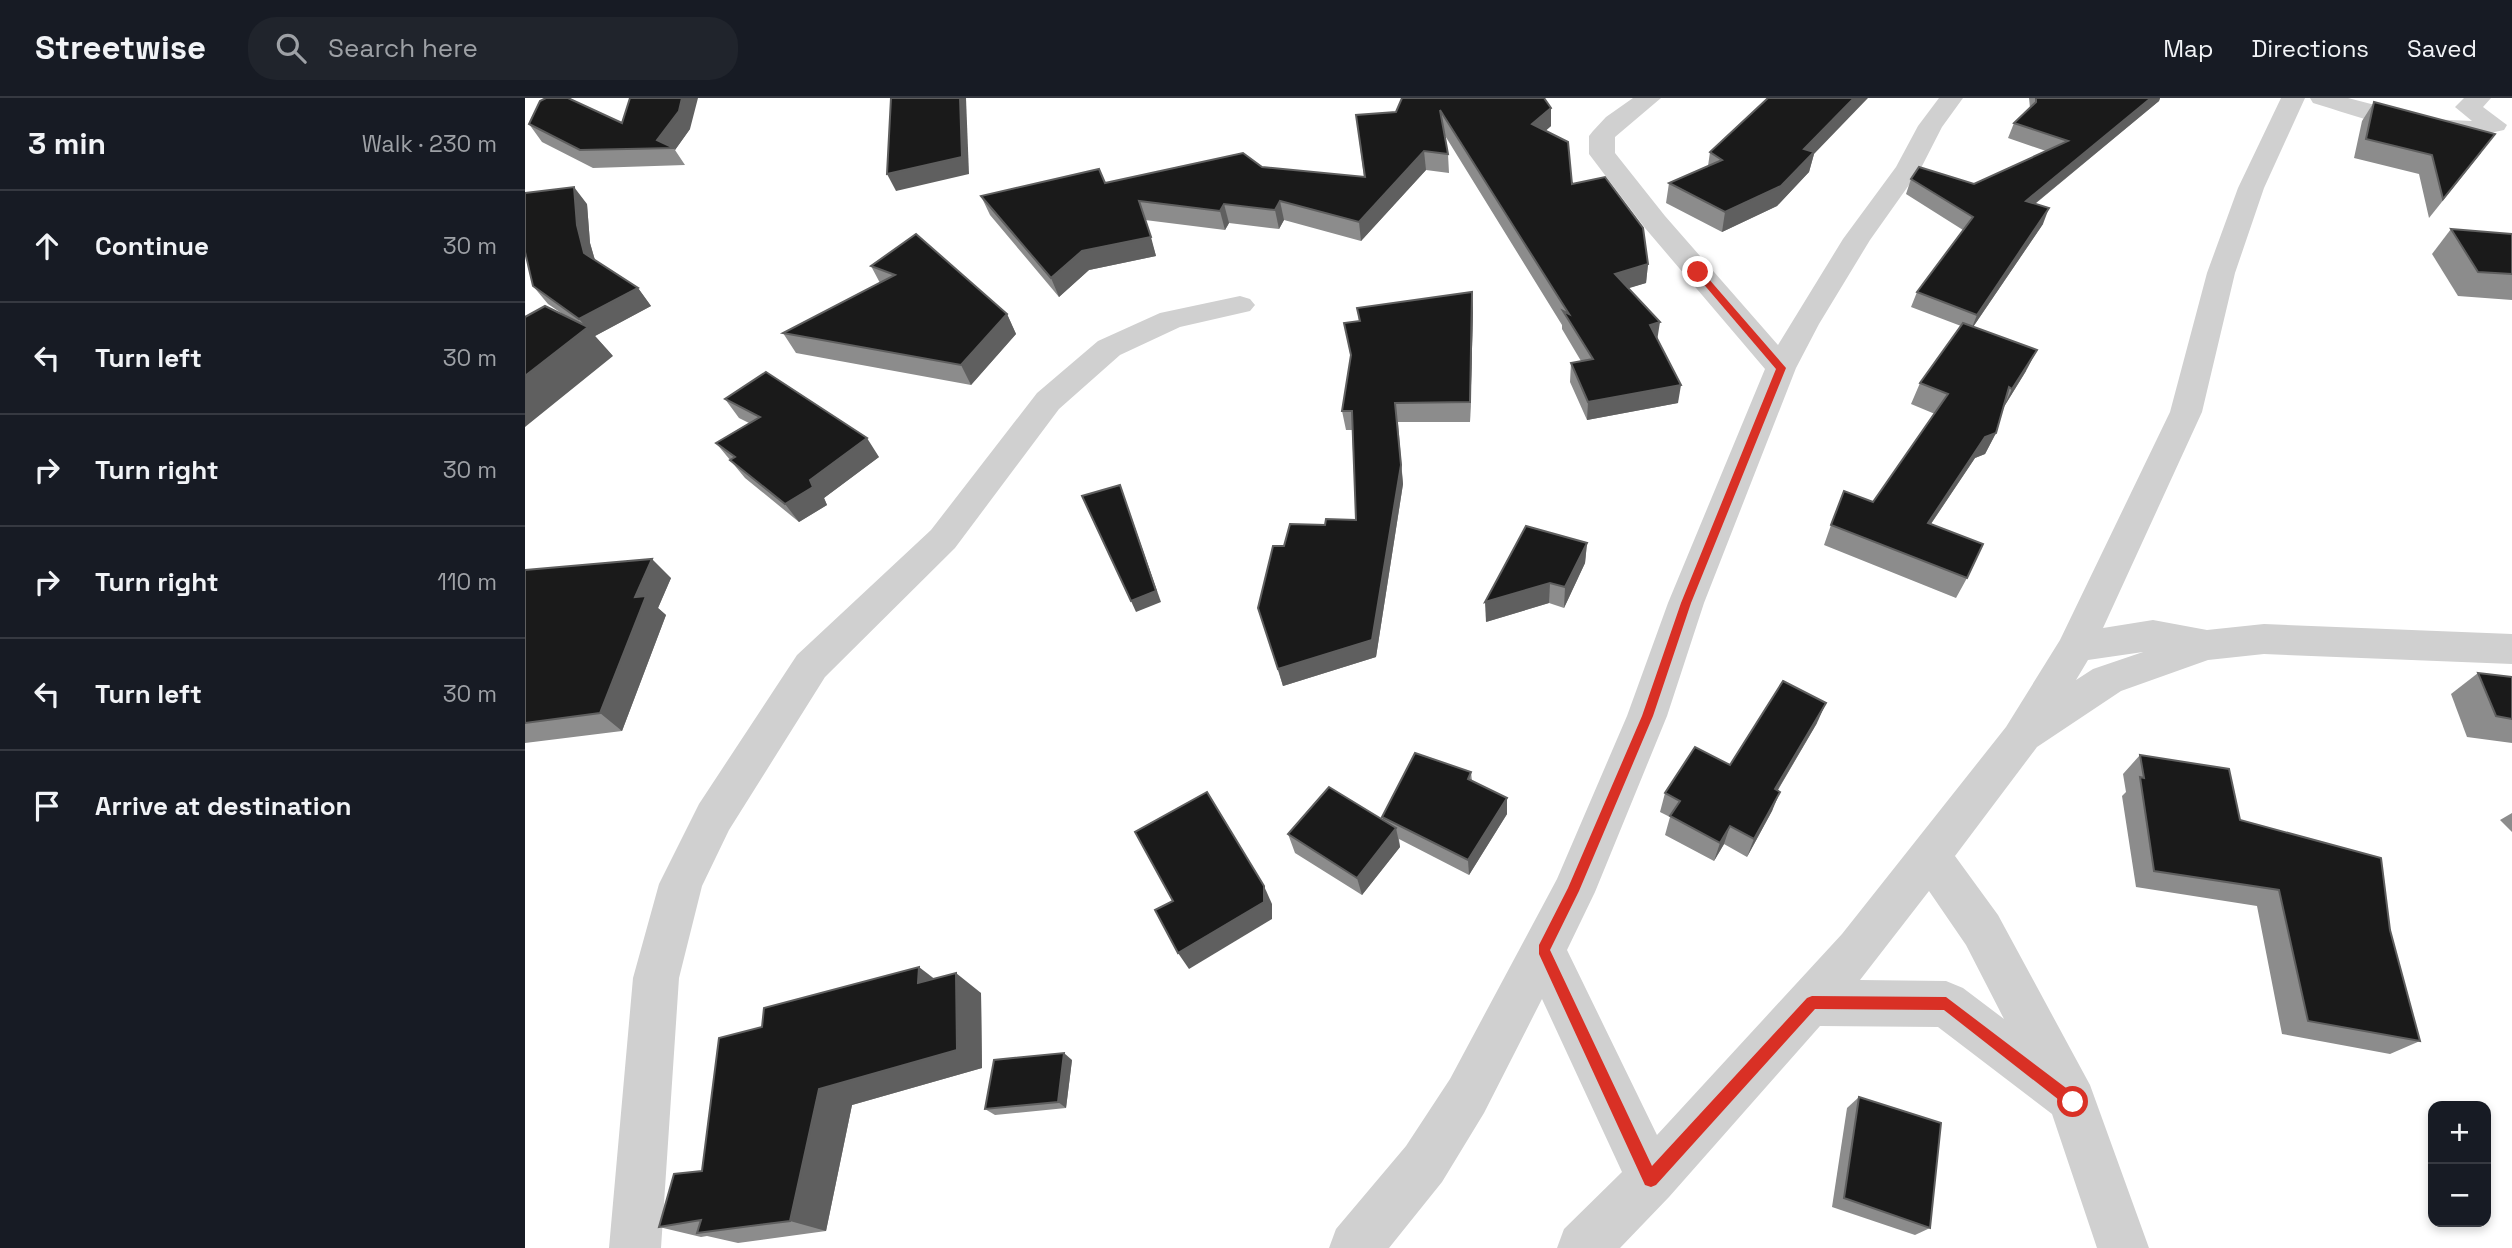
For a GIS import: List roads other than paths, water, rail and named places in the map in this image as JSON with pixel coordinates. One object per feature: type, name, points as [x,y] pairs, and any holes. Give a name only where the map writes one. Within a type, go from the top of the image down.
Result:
[{"type":"street","points":[[1650,98],[1615,122],[1602,136],[1602,154],[1655,222],[1781,368]]},
{"type":"street","points":[[1355,1248],[1424,1164],[1460,1107],[1543,950],[1573,891],[1647,716],[1686,603],[1781,368],[1857,239],[1908,168],[1930,126],[1951,98]]},
{"type":"street","points":[[1583,1248],[1651,1179],[1812,1003],[1858,949],[2020,739],[2076,647],[2134,518],[2186,412],[2221,273],[2251,188],[2293,98]]},
{"type":"street","points":[[2322,98],[2405,122],[2458,131],[2495,125],[2467,107],[2479,98]]},
{"type":"street","points":[[635,1248],[656,978],[681,884],[714,817],[803,677],[811,666],[943,539],[1048,401],[1109,348],[1171,320],[1240,306]]},
{"type":"street","points":[[2076,647],[2153,635],[2207,645]]},
{"type":"street","points":[[2020,739],[2107,680],[2207,645],[2264,639],[2512,649]]},
{"type":"street","points":[[1929,855],[1982,930],[2073,1102],[2123,1248]]},
{"type":"street","points":[[1543,950],[1651,1179]]},
{"type":"street","points":[[1812,1003],[1946,1003],[2073,1102]]}]
